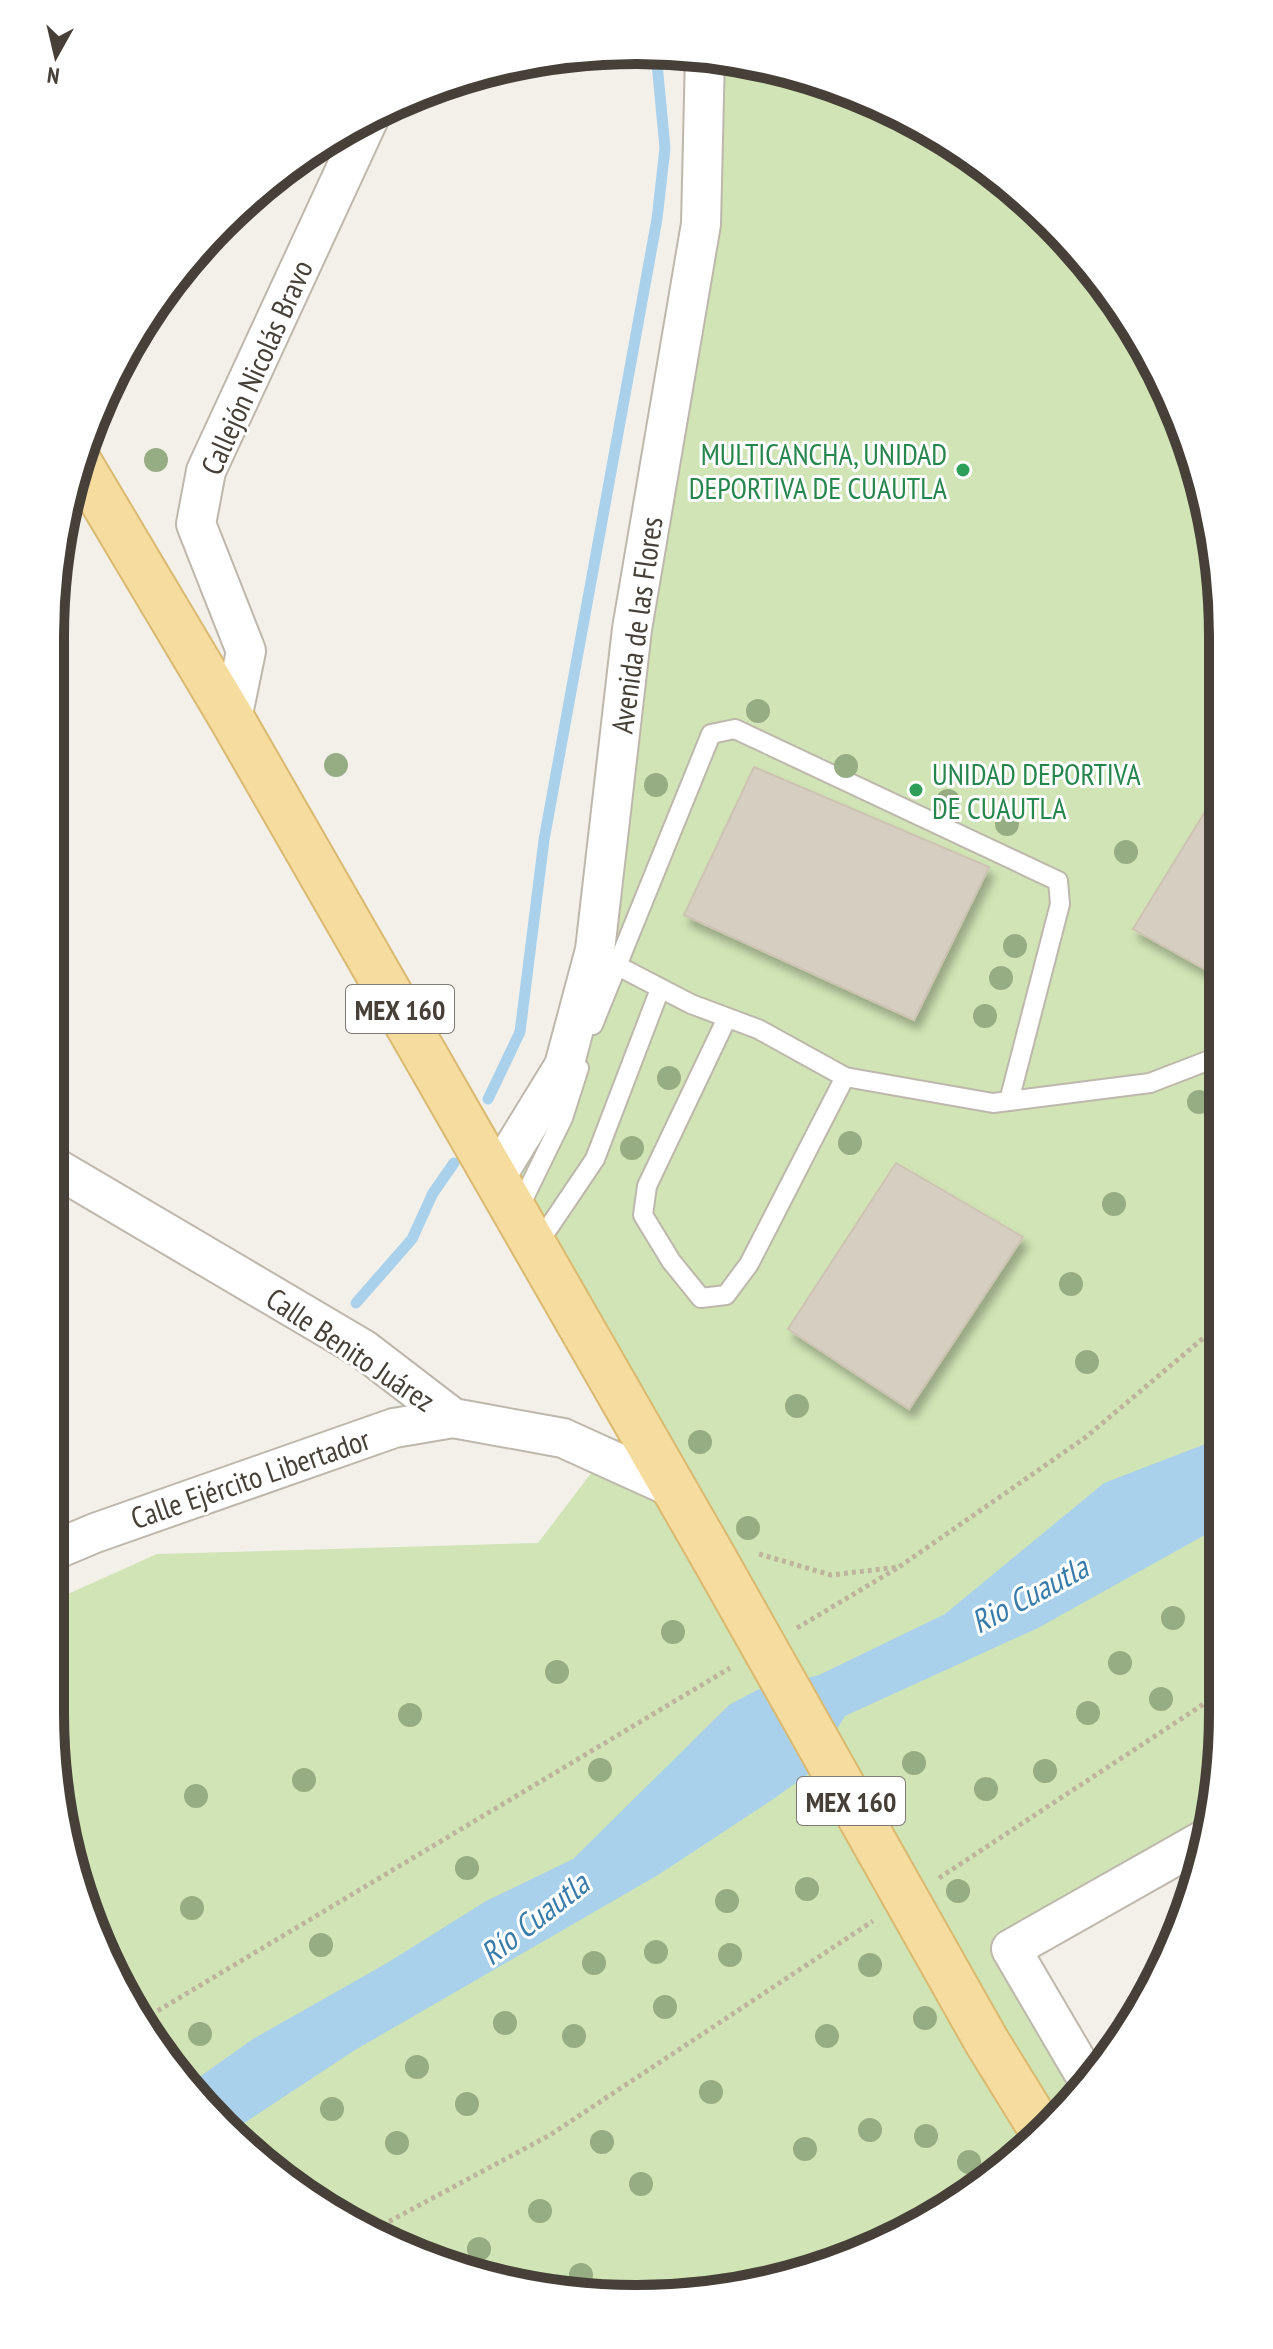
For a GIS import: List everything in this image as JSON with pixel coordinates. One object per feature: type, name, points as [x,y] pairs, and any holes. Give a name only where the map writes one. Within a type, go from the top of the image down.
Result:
[{"type":"main road","name":"MEX 160","points":[[87,476],[517,1211],[987,2042],[1036,2122]]},
{"type":"street","name":"Avenida de las Flores","points":[[517,1211],[564,1066],[595,950],[632,629],[701,224],[705,68]]},
{"type":"street","name":"Callejón Nicolás Bravo","points":[[232,719],[246,651],[196,524],[206,471],[361,135]]},
{"type":"street","name":"Calle Benito Juárez","points":[[64,1173],[363,1349],[453,1418],[563,1438],[693,1523]]},
{"type":"street","name":"Calle Ejército Libertador","points":[[64,1546],[394,1428],[453,1418]]},
{"type":"street","points":[[1083,2071],[1011,1949],[1193,1846]]},
{"type":"lane","points":[[517,1211],[563,1118],[616,965],[711,734],[735,729],[1058,881],[1060,904],[1009,1101]]},
{"type":"lane","points":[[616,965],[660,989],[758,1029],[845,1077],[993,1103],[1150,1083],[1209,1060]]},
{"type":"lane","points":[[517,1211],[595,1159],[660,989]]},
{"type":"lane","points":[[727,1018],[647,1186],[643,1215],[671,1261],[701,1298],[726,1295],[749,1264],[845,1077]]},
{"type":"path","points":[[789,1632],[899,1567],[1086,1437],[1209,1333]]},
{"type":"path","points":[[693,1523],[758,1553],[831,1575],[899,1567]]},
{"type":"path","points":[[151,2015],[734,1665]]},
{"type":"path","points":[[934,1881],[1209,1701]]},
{"type":"path","points":[[382,2225],[550,2135],[881,1916]]},
{"type":"green space","points":[[711,69],[748,75],[821,94],[890,123],[955,160],[1014,206],[1067,259],[1113,318],[1150,383],[1179,452],[1189,488],[1204,562],[1209,636],[1208,1750],[1193,1846],[1012,1949],[1083,2071],[1041,2117],[1014,2143],[955,2189],[890,2226],[821,2255],[785,2265],[748,2274],[674,2284],[599,2284],[562,2280],[452,2255],[383,2226],[350,2208],[318,2189],[259,2143],[182,2061],[160,2031],[123,1966],[94,1897],[84,1861],[75,1824],[65,1750],[64,1596],[157,1554],[538,1543],[633,1418],[497,1175],[564,1066]]},
{"type":"water","points":[[1209,1443],[1209,1533],[1038,1628],[845,1716],[811,1772],[772,1800],[658,1875],[355,2050],[241,2125],[197,2079],[253,2039],[387,1963],[486,1901],[573,1859],[729,1705],[757,1690],[819,1675],[945,1614],[1104,1483]]},
{"type":"building","points":[[754,767],[989,867],[914,1020],[684,915]]},
{"type":"building","points":[[1209,805],[1209,971],[1133,929]]},
{"type":"building","points":[[896,1163],[1023,1237],[909,1409],[788,1329]]},
{"type":"waterway","points":[[488,1099],[520,1032],[544,840],[657,219],[665,148],[657,65]]},
{"type":"waterway","points":[[356,1303],[412,1239],[433,1193],[454,1163]]},
{"type":"place","name":"MULTICANCHA, UNIDAD DEPORTIVA DE CUAUTLA","points":[[963,470]]},
{"type":"place","name":"UNIDAD DEPORTIVA DE CUAUTLA","points":[[916,790]]},
{"type":"water label","name":"Rio Cuautla","points":[[1029,1594]]},
{"type":"water label","name":"Río Cuautla","points":[[534,1918]]}]
